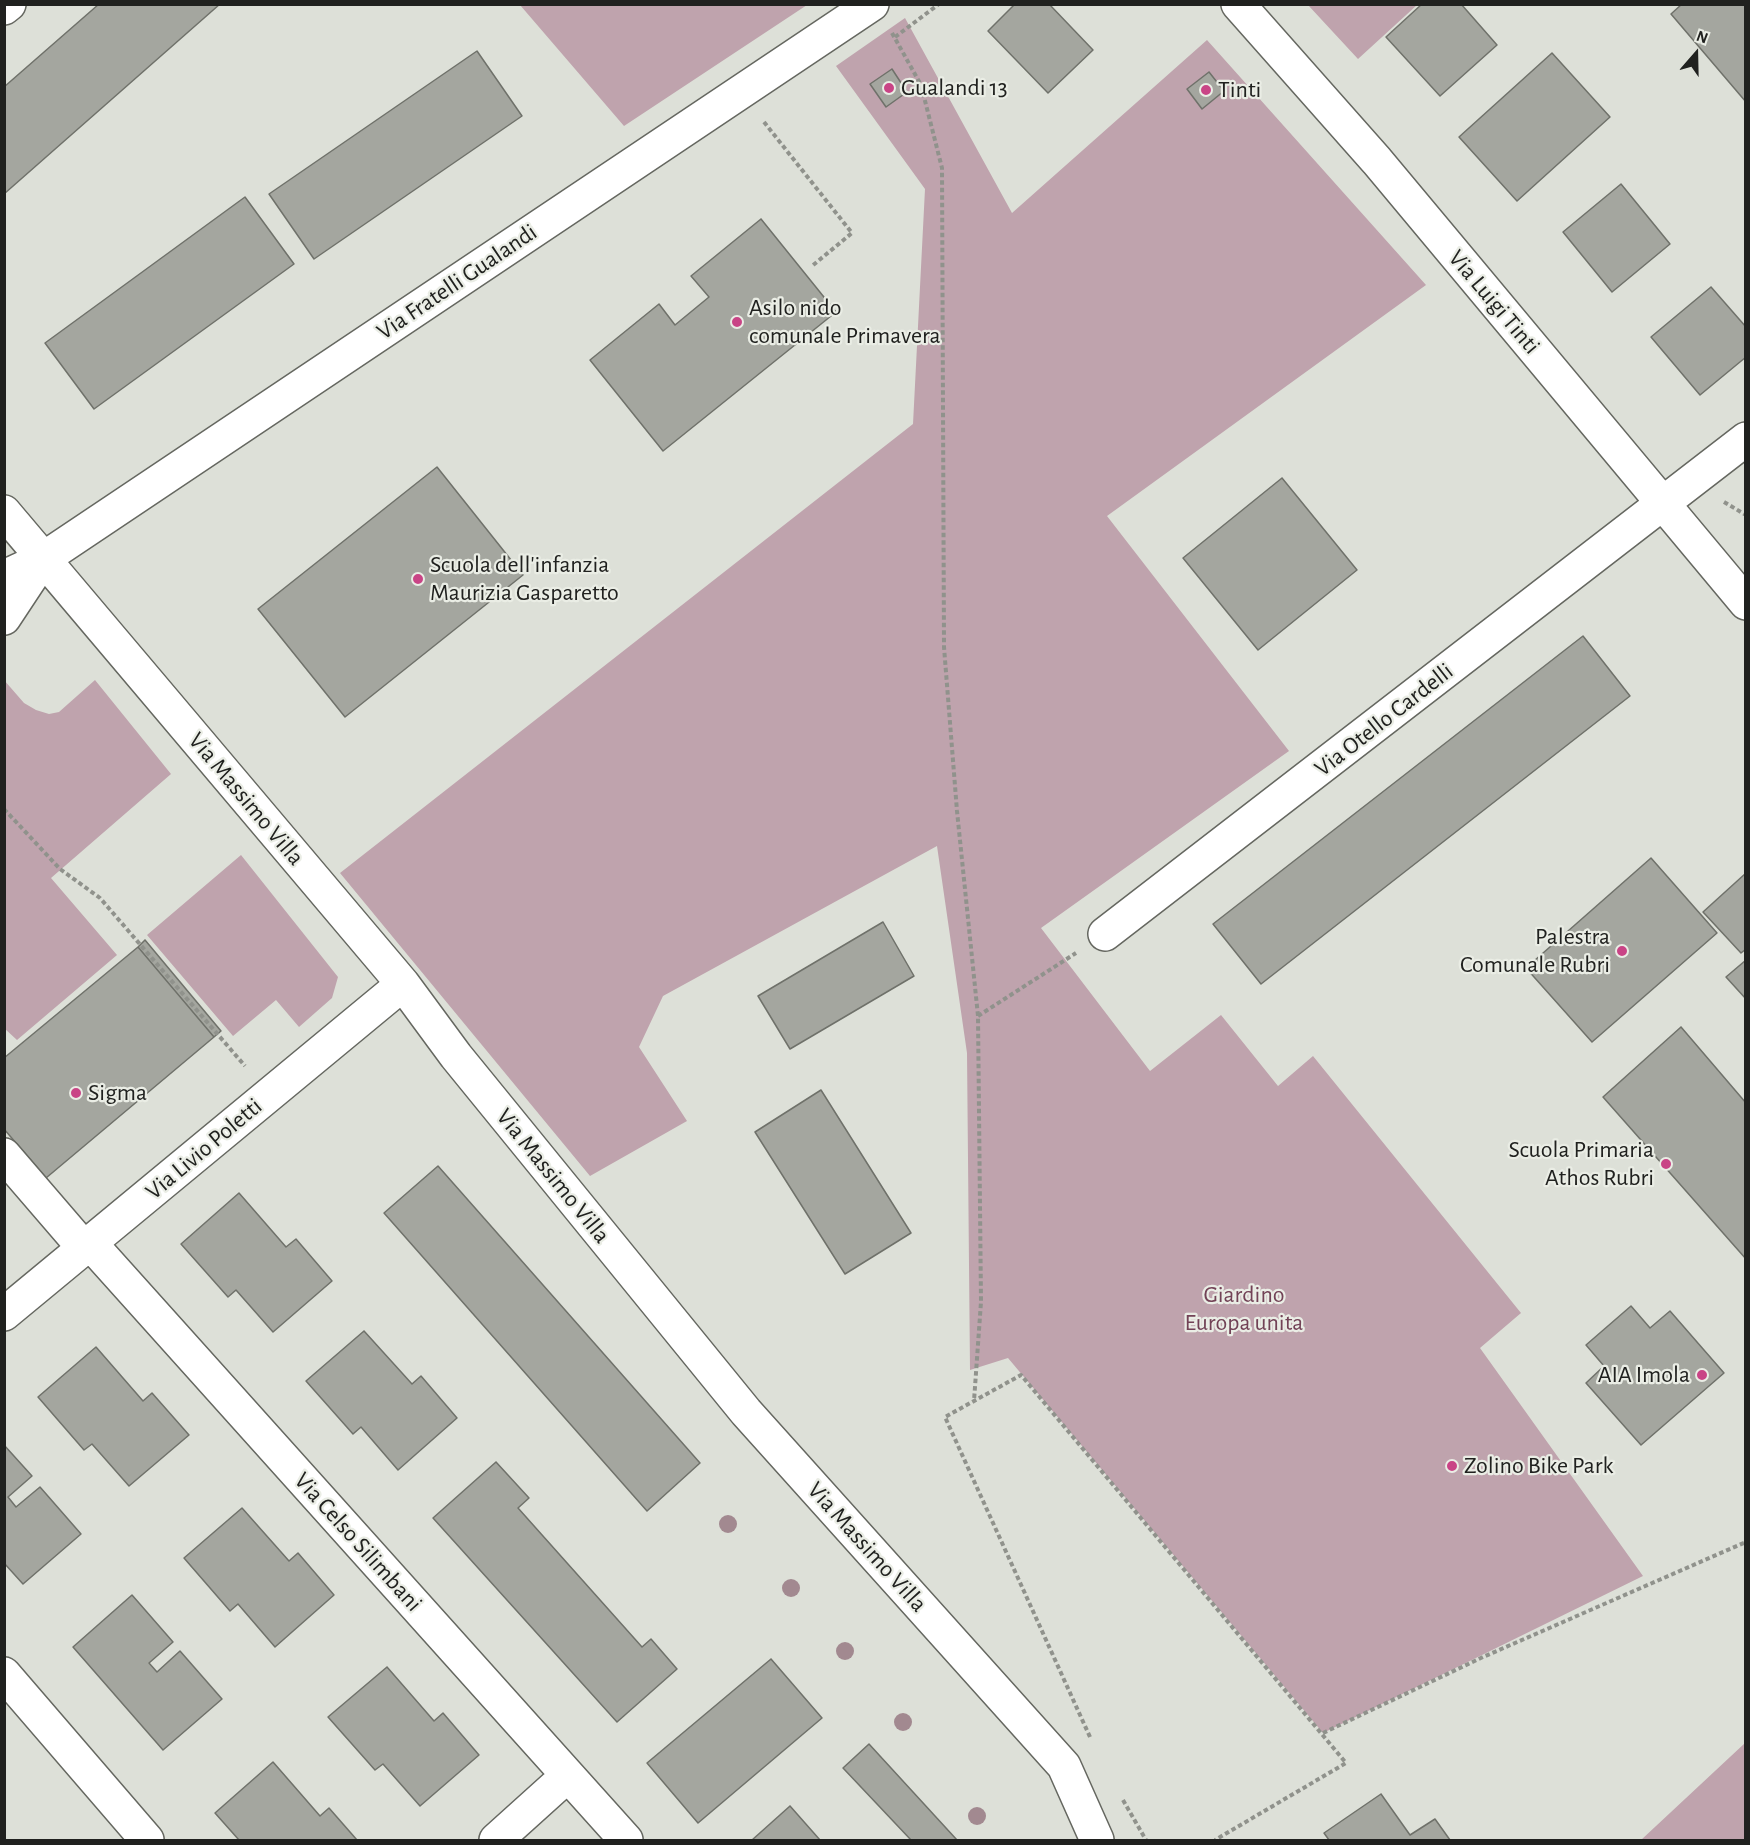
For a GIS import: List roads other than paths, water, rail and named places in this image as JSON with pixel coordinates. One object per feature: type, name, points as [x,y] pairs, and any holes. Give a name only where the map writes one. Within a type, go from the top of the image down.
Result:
[{"type":"street","points":[[4,8],[9,4]]},
{"type":"street","name":"Via Luigi Tinti","points":[[1238,4],[1377,161],[1746,603]]},
{"type":"street","name":"Via Fratelli Gualandi","points":[[4,577],[43,559],[871,5]]},
{"type":"street","name":"Via Otello Cardelli","points":[[1105,934],[1746,439]]},
{"type":"street","name":"Via Massimo Villa","points":[[4,512],[403,984],[456,1056],[746,1412],[1064,1766],[1097,1840]]},
{"type":"street","name":"Via Fratelli Gualandi","points":[[4,618],[43,559]]},
{"type":"street","name":"Via Livio Poletti","points":[[4,1314],[403,984]]},
{"type":"street","name":"Via Celso Silimbani","points":[[4,1155],[626,1840]]},
{"type":"street","points":[[4,1674],[147,1840]]},
{"type":"street","points":[[496,1840],[567,1776]]},
{"type":"place","name":"Gualandi 13","points":[[889,88]]},
{"type":"place","name":"Tinti","points":[[1206,90]]},
{"type":"place","name":"Asilo nido comunale Primavera","points":[[737,322]]},
{"type":"place","name":"Scuola dell'infanzia Maurizia Gasparetto","points":[[418,579]]},
{"type":"place","name":"Palestra Comunale Rubri","points":[[1622,951]]},
{"type":"place","name":"Sigma","points":[[76,1093]]},
{"type":"place","name":"Scuola Primaria Athos Rubri","points":[[1666,1164]]},
{"type":"place","name":"AIA Imola","points":[[1702,1375]]},
{"type":"place","name":"Zolino Bike Park","points":[[1452,1466]]},
{"type":"park label","name":"Giardino Europa unita","points":[[1244,1309]]}]
